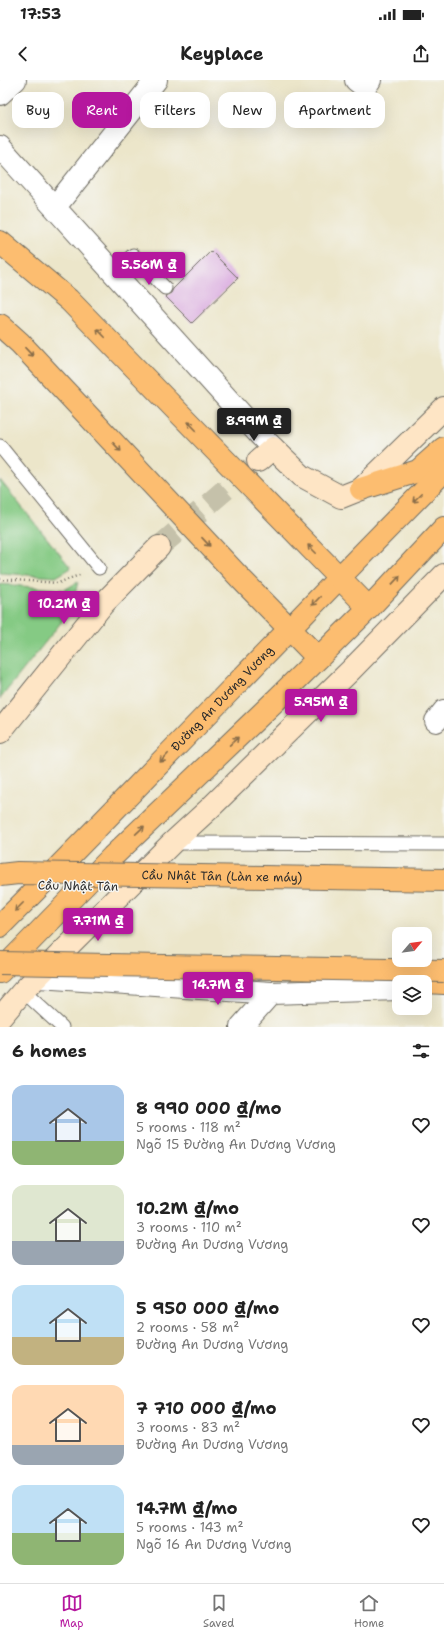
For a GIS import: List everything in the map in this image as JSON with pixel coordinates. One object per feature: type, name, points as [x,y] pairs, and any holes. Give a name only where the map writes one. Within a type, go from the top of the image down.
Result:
[{"type":"main road","points":[[0,242],[69,300],[369,608]]},
{"type":"main road","points":[[0,325],[20,343],[289,630],[318,658]]},
{"type":"main road","points":[[361,489],[418,471],[444,448]]},
{"type":"main road","name":"Đường An Dương Vương","points":[[0,926],[444,470]]},
{"type":"main road","points":[[0,972],[112,857],[275,701],[369,608],[444,528]]},
{"type":"main road","name":"Cầu Nhật Tân (Làn xe máy)","points":[[0,875],[26,873],[444,880]]},
{"type":"main road","name":"Cầu Nhật Tân","points":[[0,884],[444,892]]},
{"type":"main road","points":[[0,963],[444,971]]},
{"type":"main road","points":[[0,972],[20,975],[392,982]]},
{"type":"main road","points":[[432,982],[444,982]]},
{"type":"street","points":[[0,94],[15,80]]},
{"type":"street","points":[[55,207],[156,80]]},
{"type":"street","points":[[356,80],[365,87],[370,80]]},
{"type":"street","points":[[0,147],[260,435],[266,455],[341,497],[361,489],[444,408]]},
{"type":"street","points":[[0,732],[103,604],[160,548]]},
{"type":"street","points":[[0,1018],[39,976],[172,843],[208,810],[444,575]]},
{"type":"street","points":[[39,976],[271,993],[392,989]]},
{"type":"street","points":[[432,989],[444,988]]},
{"type":"street","points":[[241,1027],[271,993]]},
{"type":"lane","points":[[114,273],[133,255],[165,288]]},
{"type":"lane","points":[[0,446],[99,568]]},
{"type":"lane","points":[[172,843],[444,844]]},
{"type":"lane","points":[[24,992],[62,1027]]},
{"type":"path","points":[[0,579],[58,583],[99,568]]},
{"type":"green space","points":[[0,480],[71,568],[56,577],[0,573]]},
{"type":"green space","points":[[78,582],[71,610],[0,699],[0,584],[64,590]]},
{"type":"building","points":[[211,251],[238,278],[192,323],[165,296],[171,293],[173,289]]},
{"type":"tunnel","points":[[159,547],[256,463]]}]
